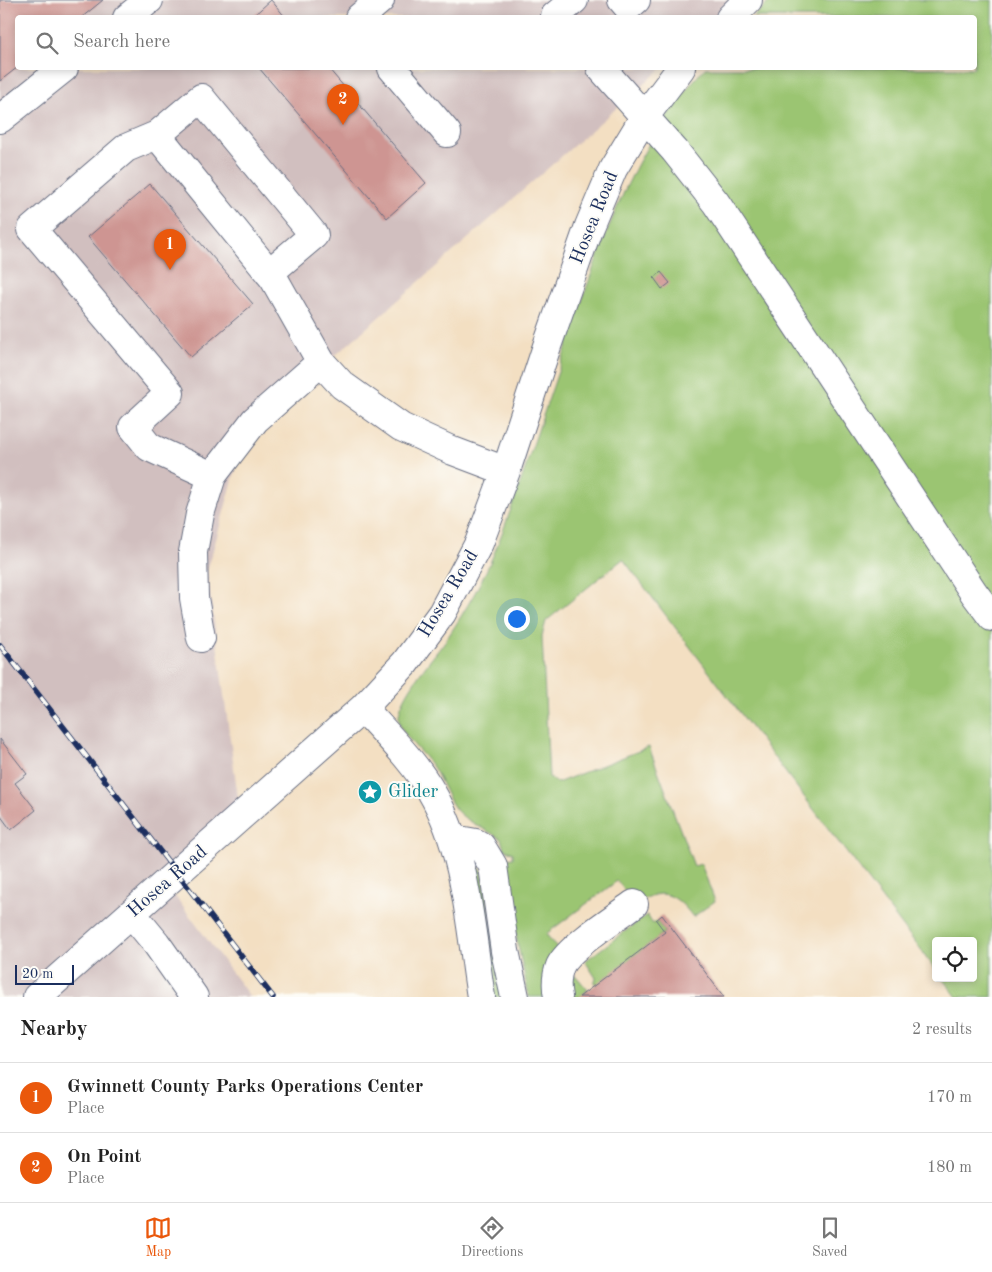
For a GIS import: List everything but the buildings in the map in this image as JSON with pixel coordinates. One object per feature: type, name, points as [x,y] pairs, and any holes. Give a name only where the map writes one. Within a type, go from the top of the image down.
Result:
[{"type":"street","points":[[131,15],[149,0]]},
{"type":"street","points":[[362,15],[380,0]]},
{"type":"street","points":[[622,0],[628,7],[636,0]]},
{"type":"street","points":[[733,15],[748,0]]},
{"type":"street","points":[[0,119],[61,70]]},
{"type":"street","points":[[394,70],[447,133]]},
{"type":"street","points":[[603,70],[645,116],[716,203],[992,617]]},
{"type":"street","name":"Hosea Road","points":[[37,997],[363,708],[406,663],[442,613],[479,543],[506,471],[589,226],[613,169],[645,116],[680,70]]},
{"type":"street","points":[[212,476],[149,447],[133,427],[170,393],[32,229],[126,148],[157,134],[201,98],[314,234],[270,272]]},
{"type":"street","points":[[157,134],[270,272],[321,362],[342,385],[401,427],[453,452],[506,471]]},
{"type":"street","points":[[201,638],[194,598],[193,552],[200,514],[212,476],[255,420],[321,362]]},
{"type":"street","points":[[363,708],[408,759],[430,789],[441,809],[453,839],[464,886],[481,997]]},
{"type":"street","points":[[453,839],[476,843],[481,846],[493,866],[504,951],[515,997]]},
{"type":"street","points":[[558,997],[556,977],[560,966],[570,952],[634,904]]},
{"type":"street","points":[[132,914],[156,943],[194,997]]},
{"type":"shaded area","points":[[0,0],[739,0],[722,15],[15,15],[15,70],[660,70],[246,434],[207,571],[240,812],[163,880],[250,997],[0,997]]},
{"type":"green space","points":[[771,0],[992,0],[992,997],[957,997],[945,982],[977,982],[977,937],[932,937],[932,965],[623,559],[546,621],[542,636],[549,777],[557,783],[649,747],[694,866],[701,864],[715,901],[693,917],[675,899],[663,894],[648,897],[639,902],[630,892],[626,892],[617,881],[546,934],[557,948],[545,997],[529,997],[517,941],[506,859],[513,858],[513,853],[504,849],[501,839],[459,813],[433,767],[404,732],[399,720],[400,711],[410,689],[461,616],[480,584],[490,562],[518,491],[587,285],[627,186],[661,124],[703,70],[977,70],[977,15],[755,15]]},
{"type":"green space","points":[[473,865],[482,870],[503,997],[494,997]]},
{"type":"green space","points":[[647,915],[653,924],[656,921],[665,932],[596,985],[594,983],[596,978],[585,961]]},
{"type":"green space","points":[[576,976],[588,990],[580,997],[569,997],[570,978]]},
{"type":"railway","points":[[0,645],[273,997]]},
{"type":"place","name":"On Point","points":[[343,125]]},
{"type":"place","name":"Gwinnett County Parks Operations Center","points":[[170,270]]},
{"type":"place","name":"Glider","points":[[370,792]]}]
